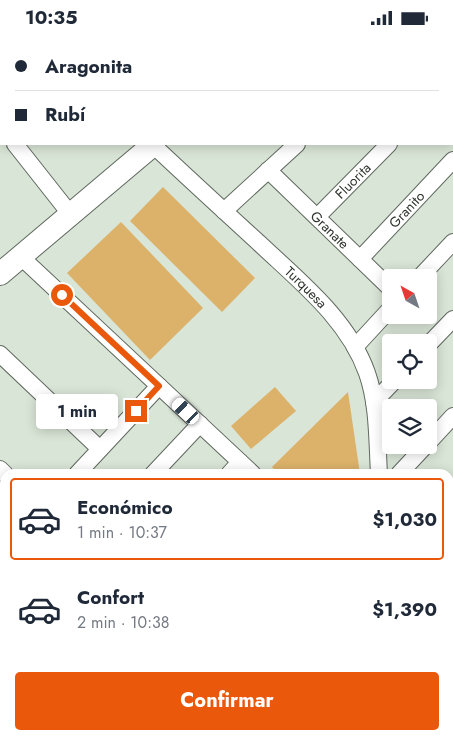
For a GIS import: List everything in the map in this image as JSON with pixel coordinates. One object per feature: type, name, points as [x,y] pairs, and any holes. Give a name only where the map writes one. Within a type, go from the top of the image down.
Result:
[{"type":"main road","points":[[0,275],[153,145]]},
{"type":"street","points":[[19,145],[71,215]]},
{"type":"street","name":"Turquesa","points":[[155,145],[338,321],[355,347],[366,372],[374,402],[379,469]]},
{"type":"street","points":[[224,211],[296,145]]},
{"type":"street","name":"Fluorita","points":[[317,217],[388,145]]},
{"type":"street","name":"Granito","points":[[360,259],[453,160]]},
{"type":"street","name":"Granate","points":[[268,170],[382,280]]},
{"type":"street","points":[[427,269],[453,241]]},
{"type":"street","points":[[21,257],[248,469]]},
{"type":"street","points":[[355,347],[382,318]]},
{"type":"street","points":[[437,336],[453,319]]},
{"type":"street","points":[[0,354],[100,449]]},
{"type":"street","points":[[81,469],[159,386]]},
{"type":"street","points":[[374,402],[386,389]]},
{"type":"street","points":[[437,433],[453,416]]},
{"type":"street","points":[[158,469],[200,424]]},
{"type":"street","points":[[404,469],[418,454]]},
{"type":"street","points":[[233,469],[240,461]]},
{"type":"shaded area","points":[[163,187],[255,278],[222,312],[130,221]]},
{"type":"shaded area","points":[[121,222],[203,308],[150,360],[67,273]]},
{"type":"shaded area","points":[[275,387],[296,411],[251,449],[231,426]]},
{"type":"shaded area","points":[[348,392],[359,469],[274,469],[272,467]]},
{"type":"route","points":[[62,295],[159,386],[136,411]]}]
